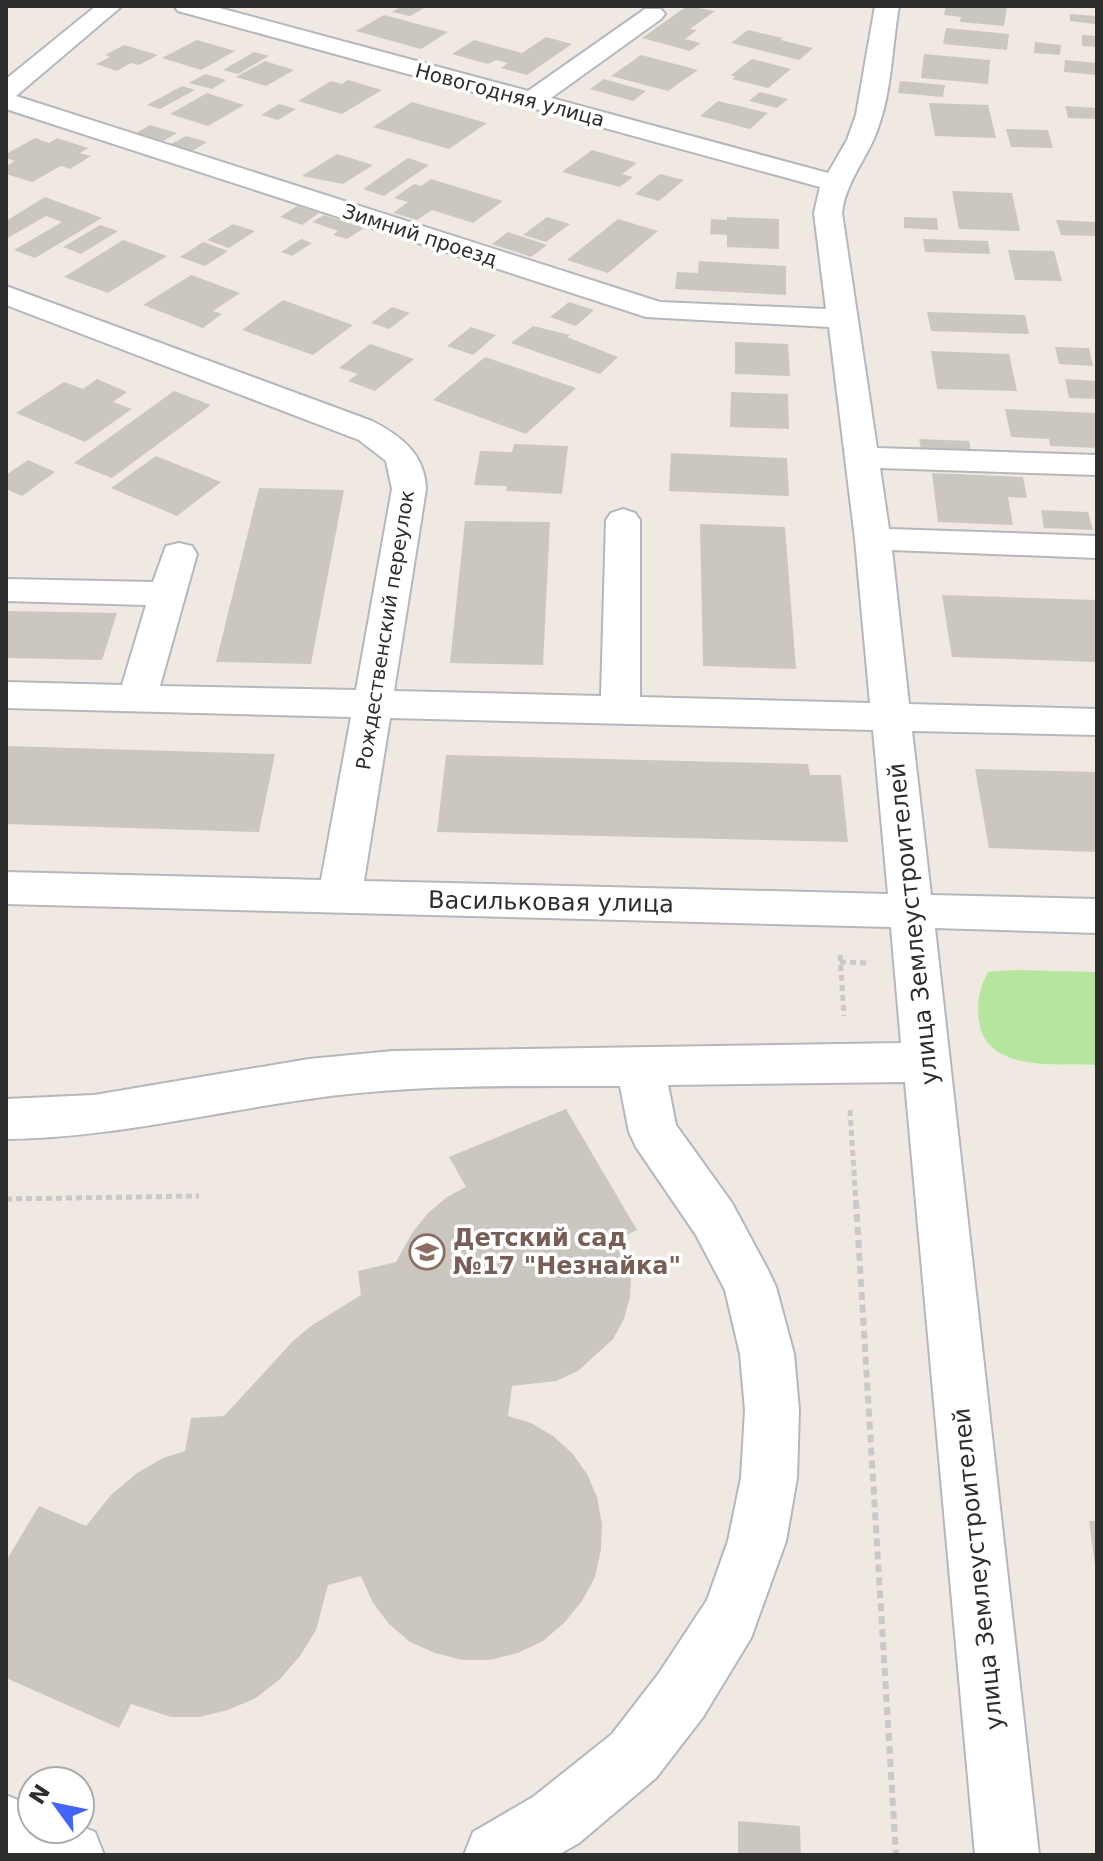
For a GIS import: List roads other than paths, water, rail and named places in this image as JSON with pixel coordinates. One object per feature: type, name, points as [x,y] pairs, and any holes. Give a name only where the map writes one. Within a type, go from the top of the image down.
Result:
[{"type":"street","points":[[6,92],[110,6]]},
{"type":"street","name":"Новогодняя улица","points":[[186,6],[835,183]]},
{"type":"street","name":"улица Землеустроителей","points":[[887,6],[866,125],[855,151],[828,195],[828,213],[873,539],[1007,1855]]},
{"type":"street","points":[[532,100],[653,14]]},
{"type":"street","name":"Зимний проезд","points":[[6,101],[657,311],[843,319]]},
{"type":"street","name":"Рождественский переулок","points":[[6,295],[360,428],[395,448],[406,462],[409,489],[340,897]]},
{"type":"street","points":[[862,457],[1097,465]]},
{"type":"street","points":[[620,709],[623,520]]},
{"type":"street","points":[[873,539],[1097,547]]},
{"type":"street","points":[[137,698],[179,554]]},
{"type":"street","points":[[6,590],[166,594]]},
{"type":"street","points":[[6,695],[1097,722]]},
{"type":"street","name":"Васильковая улица","points":[[6,888],[1097,916]]},
{"type":"street","points":[[6,1119],[96,1117],[293,1081],[353,1074],[486,1067],[846,1060],[927,1063]]},
{"type":"street","points":[[496,1855],[556,1820],[634,1756],[681,1695],[730,1617],[757,1541],[769,1478],[772,1410],[767,1354],[750,1287],[714,1219],[653,1132],[640,1066]]},
{"type":"street","points":[[6,1827],[72,1855]]},
{"type":"place","name":"Детский сад №17 \"Незнайка\"","points":[[427,1252]]}]
